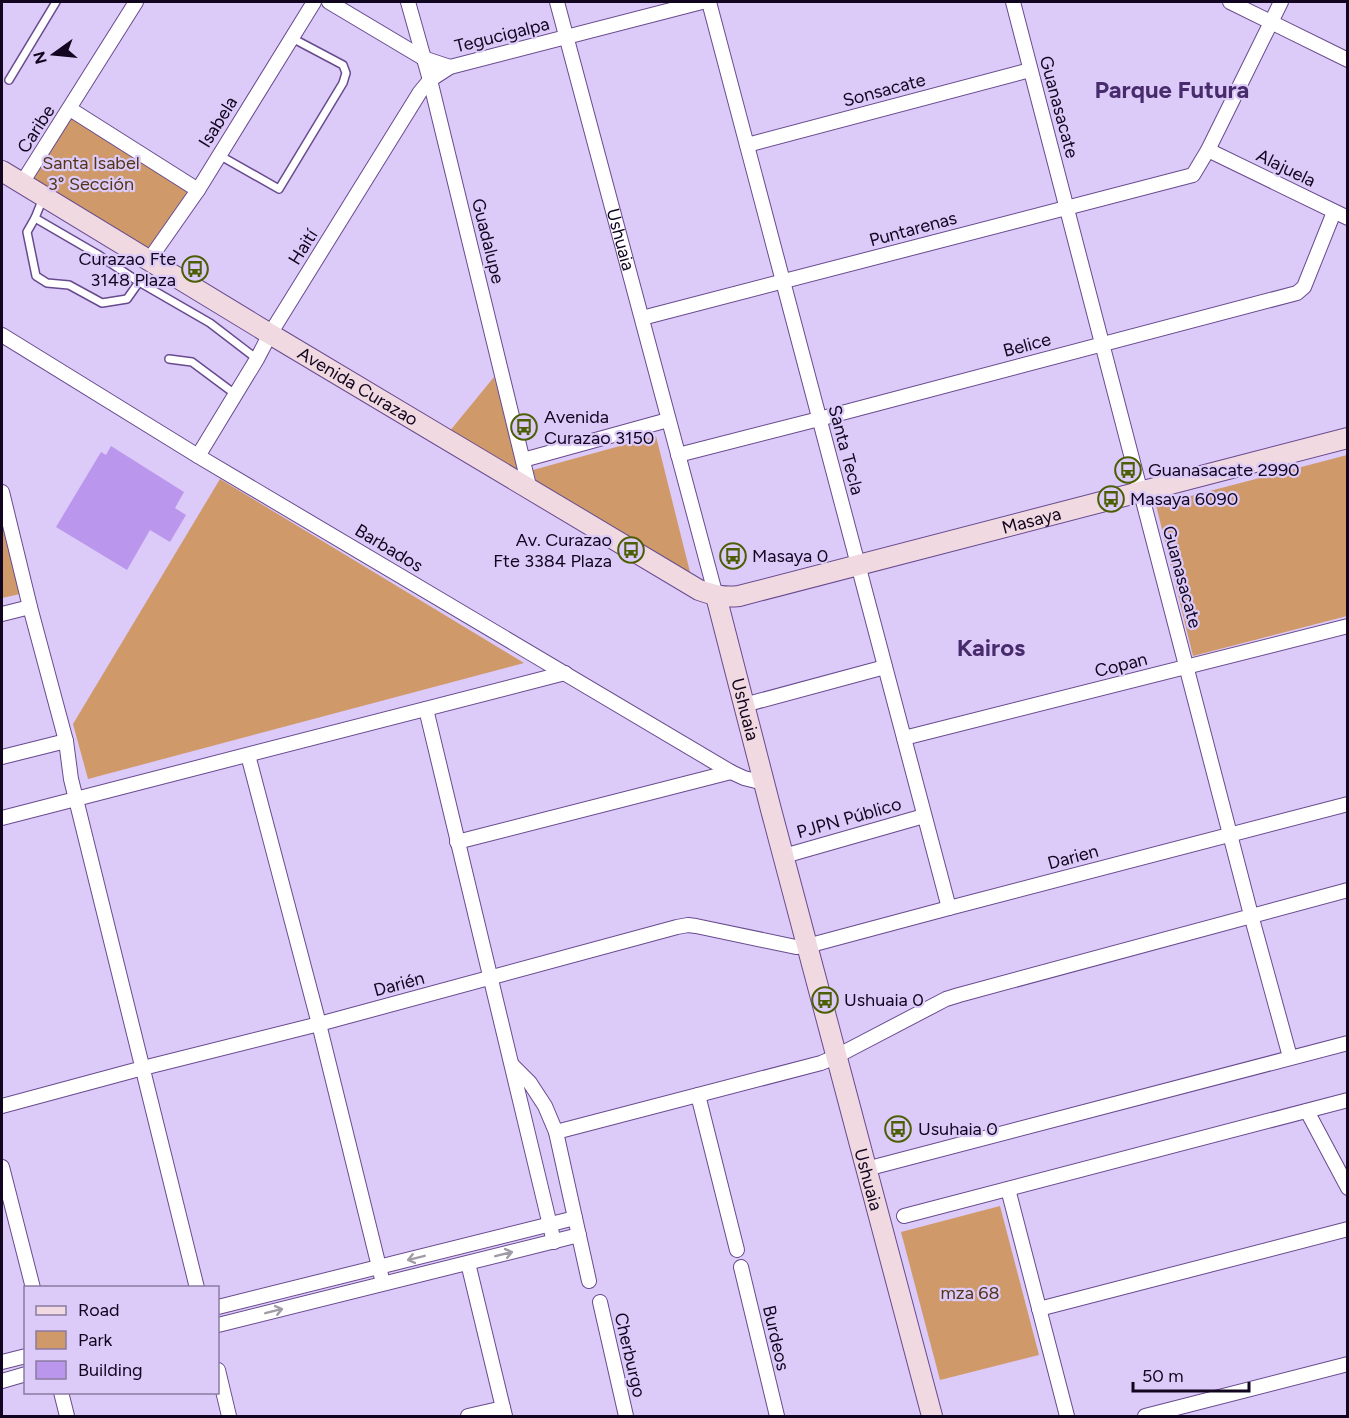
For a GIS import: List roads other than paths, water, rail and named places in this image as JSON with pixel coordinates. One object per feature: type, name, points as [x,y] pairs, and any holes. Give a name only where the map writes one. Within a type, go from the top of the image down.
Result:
[{"type":"street","name":"Caribe","points":[[22,183],[136,2]]},
{"type":"street","name":"Isabela","points":[[149,260],[198,190],[314,2]]},
{"type":"street","points":[[329,2],[423,58],[450,67]]},
{"type":"street","name":"Guadalupe","points":[[408,2],[430,80],[530,490]]},
{"type":"street","name":"Ushuaia","points":[[557,2],[932,1416]]},
{"type":"street","name":"Tegucigalpa","points":[[450,67],[702,2]]},
{"type":"street","name":"Santa Tecla","points":[[709,2],[949,908]]},
{"type":"street","name":"Guanasacate","points":[[1012,2],[1290,1058]]},
{"type":"street","points":[[1230,2],[1347,60]]},
{"type":"street","points":[[1208,150],[1281,2]]},
{"type":"street","name":"Haití","points":[[198,456],[270,334],[420,92],[430,80],[450,67]]},
{"type":"street","name":"Sonsacate","points":[[747,145],[1030,70]]},
{"type":"street","points":[[70,109],[198,190]]},
{"type":"street","name":"Puntarenas","points":[[642,318],[1193,175],[1208,150]]},
{"type":"street","name":"Alajuela","points":[[1208,150],[1341,215]]},
{"type":"street","name":"Avenida Curazao","points":[[2,171],[530,490],[699,590],[716,596]]},
{"type":"street","name":"Belice","points":[[678,455],[1297,293],[1304,287],[1341,215]]},
{"type":"street","name":"Barbados","points":[[2,335],[198,456],[731,772],[764,783]]},
{"type":"street","points":[[523,460],[668,420]]},
{"type":"street","name":"Masaya","points":[[716,596],[739,596],[1347,438]]},
{"type":"street","points":[[2,492],[66,741],[70,779],[197,1286]]},
{"type":"street","points":[[2,614],[30,607]]},
{"type":"street","name":"Copan","points":[[904,738],[1347,626]]},
{"type":"street","points":[[744,705],[885,667]]},
{"type":"street","points":[[2,818],[565,673]]},
{"type":"street","points":[[426,709],[554,1242]]},
{"type":"street","points":[[2,757],[66,741]]},
{"type":"street","points":[[248,755],[319,1024],[383,1283]]},
{"type":"street","points":[[458,842],[731,772]]},
{"type":"street","name":"Darien","points":[[807,946],[1347,804]]},
{"type":"street","name":"PJPN Público","points":[[784,855],[924,816]]},
{"type":"street","points":[[556,1132],[820,1063],[946,999],[959,995],[1347,890]]},
{"type":"street","name":"Darién","points":[[2,1106],[688,925],[796,947],[807,946]]},
{"type":"street","points":[[866,1169],[1347,1043]]},
{"type":"street","points":[[512,1065],[530,1083],[545,1106],[556,1132],[589,1281]]},
{"type":"street","points":[[698,1095],[737,1250]]},
{"type":"street","points":[[904,1216],[1347,1100]]},
{"type":"street","points":[[1307,1111],[1347,1188]]},
{"type":"street","points":[[2,1167],[33,1286]]},
{"type":"street","points":[[1008,1190],[1067,1416]]},
{"type":"street","points":[[219,1307],[575,1218]]},
{"type":"street","points":[[1039,1308],[1347,1229]]},
{"type":"street","points":[[219,1325],[579,1235]]},
{"type":"street","points":[[468,1263],[504,1412],[468,1416]]},
{"type":"street","name":"Burdeos","points":[[741,1267],[777,1416]]},
{"type":"street","name":"Cherburgo","points":[[600,1302],[626,1416]]},
{"type":"street","points":[[2,1362],[24,1356]]},
{"type":"street","points":[[1146,1416],[1347,1364]]},
{"type":"street","points":[[219,1374],[229,1416]]},
{"type":"street","points":[[2,1381],[24,1375]]},
{"type":"street","points":[[62,1394],[67,1416]]},
{"type":"lane","points":[[9,80],[56,2]]},
{"type":"lane","points":[[219,155],[279,189],[344,83],[346,73],[342,65],[292,38]]},
{"type":"lane","points":[[44,196],[27,231],[36,276],[46,283],[69,285],[102,303],[128,299],[139,282]]},
{"type":"lane","points":[[35,218],[210,323],[257,359]]},
{"type":"lane","points":[[168,359],[183,359],[192,362],[235,394]]},
{"type":"place","name":"Curazao Fte 3148 Plaza","points":[[195,269]]},
{"type":"place","name":"Avenida Curazao 3150","points":[[524,427]]},
{"type":"place","name":"Guanasacate 2990","points":[[1128,470]]},
{"type":"place","name":"Masaya 6090","points":[[1111,499]]},
{"type":"place","name":"Av. Curazao Fte 3384 Plaza","points":[[631,550]]},
{"type":"place","name":"Masaya 0","points":[[733,556]]},
{"type":"place","name":"Ushuaia 0","points":[[825,1000]]},
{"type":"place","name":"Usuhaia 0","points":[[898,1129]]},
{"type":"district","name":"Parque Futura","points":[[1172,90]]},
{"type":"district","name":"Kairos","points":[[991,648]]},
{"type":"park label","name":"Santa Isabel 3° Sección","points":[[91,174]]},
{"type":"park label","name":"mza 68","points":[[970,1293]]}]
